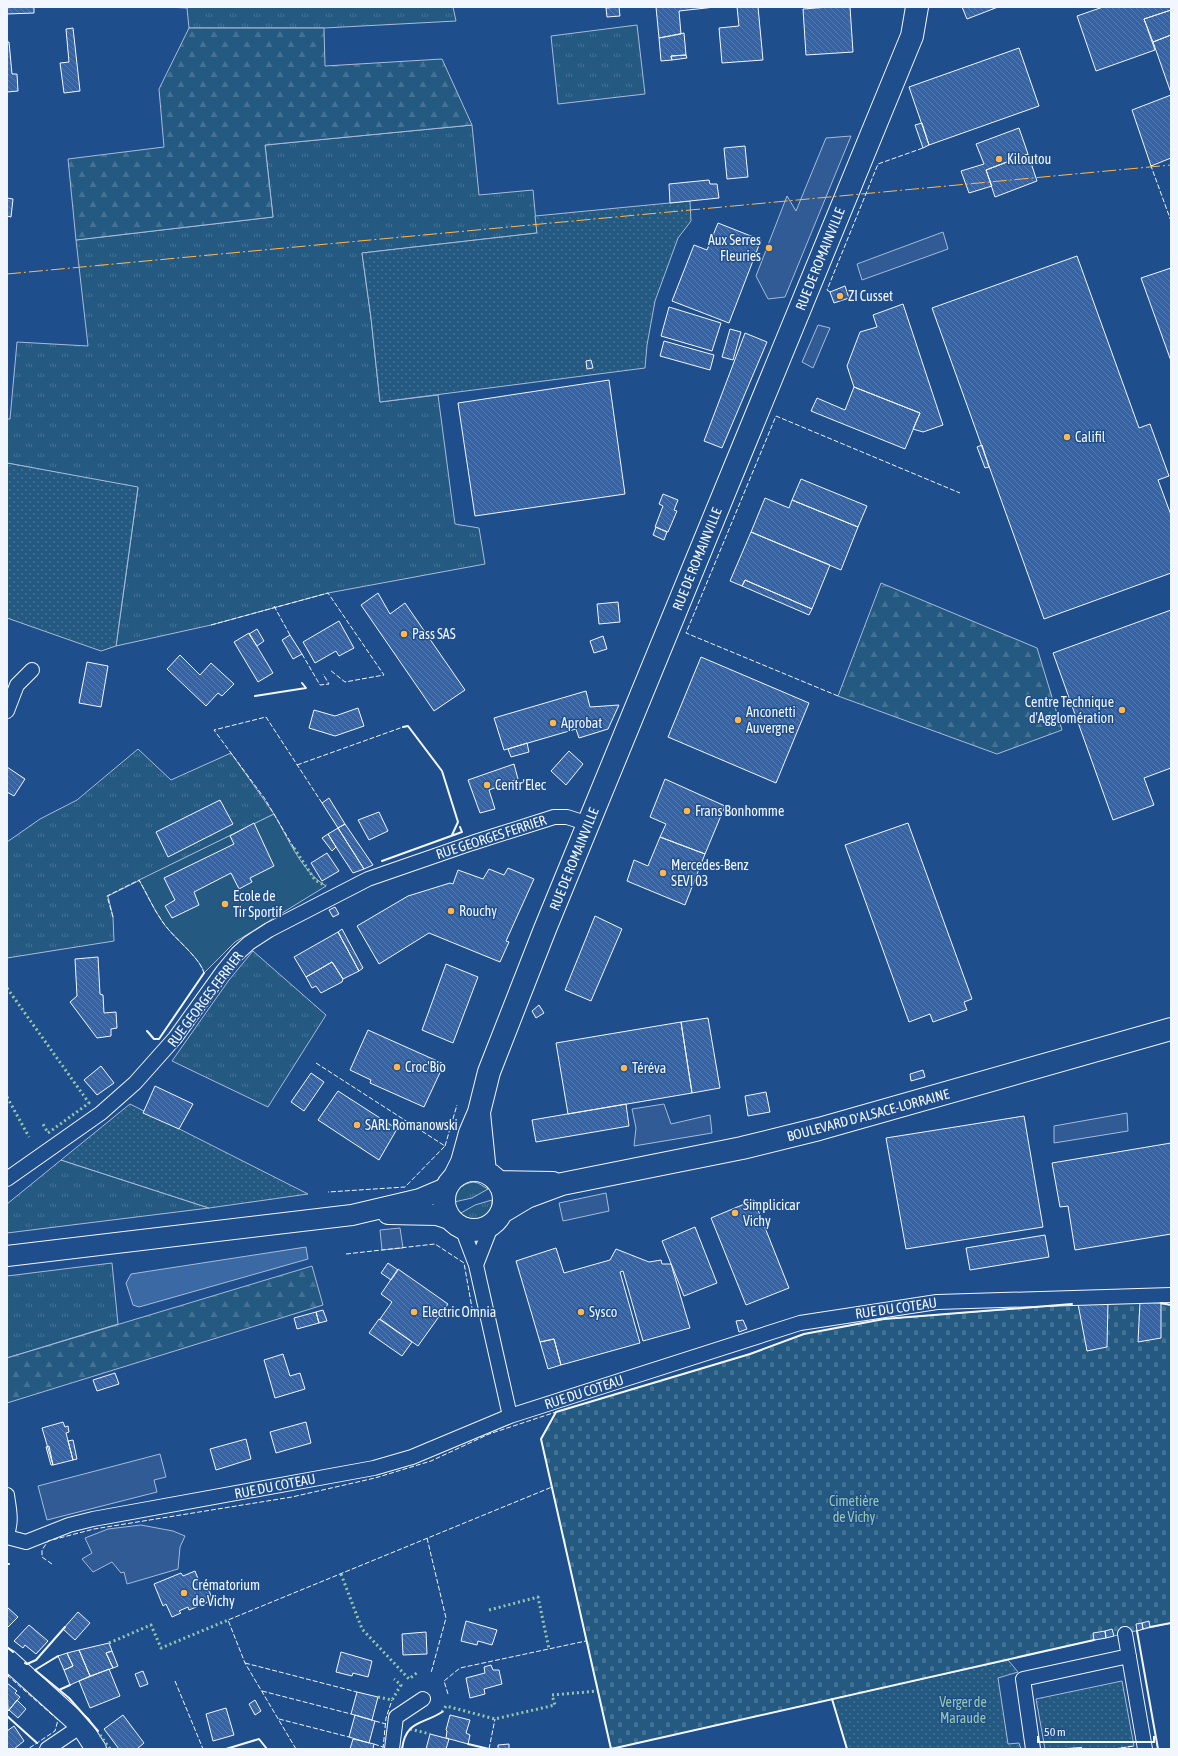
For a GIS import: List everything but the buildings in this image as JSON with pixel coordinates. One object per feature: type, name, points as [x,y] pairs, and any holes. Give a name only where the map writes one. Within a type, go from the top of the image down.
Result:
[{"type":"main road","name":"RUE DE ROMAINVILLE","points":[[450,1182],[462,1162],[470,1133],[479,1112],[489,1072],[588,824],[912,36],[917,7]]},
{"type":"main road","name":"BOULEVARD D'ALSACE-LORRAINE","points":[[497,1218],[527,1197],[562,1184],[742,1148],[819,1129],[1171,1030]]},
{"type":"main road","name":"RUE DE ROMAINVILLE","points":[[479,1112],[491,1177]]},
{"type":"main road","points":[[470,1170],[491,1177],[504,1196],[497,1218],[478,1230],[456,1223],[443,1204],[450,1182],[470,1170]]},
{"type":"main road","name":"BOULEVARD D'ALSACE-LORRAINE","points":[[491,1177],[562,1184]]},
{"type":"street","points":[[7,711],[17,685],[32,670]]},
{"type":"street","name":"RUE GEORGES FERRIER","points":[[7,1179],[101,1113],[135,1083],[176,1038],[223,971],[237,954],[249,943],[269,930],[368,879],[457,848],[554,817],[567,817],[588,824]]},
{"type":"street","points":[[7,1256],[348,1215],[420,1199],[450,1182]]},
{"type":"street","points":[[348,1215],[437,1215],[456,1223],[476,1265],[510,1416]]},
{"type":"street","points":[[476,1265],[497,1218]]},
{"type":"street","name":"RUE DU COTEAU","points":[[7,1536],[26,1542],[68,1525],[93,1519],[374,1468],[412,1456],[510,1416],[800,1323],[937,1302],[1171,1294]]},
{"type":"street","points":[[7,1495],[10,1513],[10,1526],[7,1536]]},
{"type":"street","points":[[1125,1634],[1145,1749]]},
{"type":"street","points":[[1033,1749],[1023,1679],[1129,1656]]},
{"type":"street","points":[[7,1659],[81,1726],[96,1749]]},
{"type":"street","points":[[392,1749],[396,1717],[422,1699]]},
{"type":"street","points":[[47,1749],[81,1726]]},
{"type":"green space","points":[[167,7],[453,7],[456,21],[324,28],[189,28],[187,8]]},
{"type":"green space","points":[[637,25],[645,94],[558,104],[551,36]]},
{"type":"green space","points":[[189,28],[324,28],[325,66],[442,59],[472,125],[265,145],[273,217],[76,240],[68,159],[164,147],[159,89]]},
{"type":"green space","points":[[472,125],[479,195],[533,190],[537,233],[362,253],[380,402],[438,395],[455,524],[479,528],[485,564],[328,593],[211,625],[116,646],[138,488],[7,463],[7,419],[10,419],[17,342],[88,346],[76,240],[273,217],[265,145]]},
{"type":"green space","points":[[690,201],[691,221],[678,238],[655,301],[647,345],[645,368],[380,402],[362,253],[537,233],[535,216]]},
{"type":"green space","points":[[7,463],[138,487],[116,646],[101,651],[7,618]]},
{"type":"green space","points":[[881,583],[1037,648],[1062,730],[997,754],[838,696]]},
{"type":"green space","points":[[138,749],[171,780],[231,753],[274,814],[108,896],[113,917],[114,941],[7,958],[7,842],[40,819],[77,800]]},
{"type":"green space","name":"Ecole de Tir Sportif","points":[[274,814],[302,863],[317,880],[326,886],[235,942],[204,973],[197,960],[172,934],[162,921],[139,880]]},
{"type":"green space","points":[[253,951],[326,1015],[268,1107],[172,1061],[229,980]]},
{"type":"green space","points":[[130,1104],[308,1194],[209,1208],[61,1160]]},
{"type":"green space","points":[[61,1160],[209,1208],[7,1233],[7,1204]]},
{"type":"green space","points":[[473,1182],[478,1183],[488,1189],[472,1198],[454,1202],[455,1194],[459,1188],[465,1184]]},
{"type":"green space","points":[[492,1200],[489,1211],[481,1218],[470,1219],[459,1214],[475,1205]]},
{"type":"green space","points":[[112,1263],[118,1324],[7,1358],[7,1276]]},
{"type":"green space","points":[[312,1266],[323,1305],[7,1403],[7,1358]]},
{"type":"green space","name":"Cimetière de Vichy","points":[[1140,1302],[1171,1305],[1171,1623],[611,1749],[541,1439],[556,1412],[750,1354],[804,1334],[884,1319],[1078,1304]]},
{"type":"green space","name":"Verger de Maraude","points":[[1008,1660],[1018,1672],[998,1678],[1008,1744],[1019,1743],[1021,1749],[847,1749],[832,1699]]},
{"type":"green space","points":[[1122,1681],[1134,1746],[1114,1749],[1045,1749],[1036,1699]]},
{"type":"shaded area","points":[[851,136],[785,297],[768,299],[756,276],[787,196],[796,211],[826,138]]},
{"type":"shaded area","points":[[943,232],[948,249],[862,280],[857,264]]},
{"type":"shaded area","points":[[818,325],[830,328],[813,368],[802,362]]},
{"type":"shaded area","points":[[664,1104],[671,1124],[710,1115],[712,1133],[634,1146],[636,1128],[632,1109]]},
{"type":"shaded area","points":[[1127,1113],[1128,1131],[1054,1143],[1054,1126]]},
{"type":"shaded area","points":[[606,1193],[609,1211],[563,1221],[559,1203]]},
{"type":"shaded area","points":[[400,1228],[403,1248],[382,1250],[380,1230]]},
{"type":"shaded area","points":[[306,1247],[308,1259],[139,1307],[133,1305],[126,1283],[131,1274]]},
{"type":"shaded area","points":[[160,1454],[166,1477],[154,1480],[157,1492],[47,1520],[38,1486]]},
{"type":"shaded area","points":[[141,1525],[173,1531],[185,1536],[180,1547],[178,1569],[127,1584],[124,1572],[121,1573],[112,1562],[93,1572],[82,1559],[92,1553],[85,1538],[108,1529]]},
{"type":"hedge","points":[[294,848],[315,880],[326,886]]},
{"type":"hedge","points":[[7,988],[89,1103],[48,1133],[43,1124]]},
{"type":"hedge","points":[[7,1097],[29,1137]]},
{"type":"hedge","points":[[341,1574],[362,1629],[409,1679],[418,1672]]},
{"type":"hedge","points":[[489,1610],[538,1597],[549,1649]]},
{"type":"hedge","points":[[109,1643],[151,1625],[161,1648],[228,1620]]},
{"type":"hedge","points":[[378,1697],[392,1700],[401,1685],[394,1679]]},
{"type":"hedge","points":[[442,1712],[446,1706],[495,1719],[555,1705],[552,1695],[598,1691]]},
{"type":"hedge","points":[[410,1729],[430,1734]]},
{"type":"hedge","points":[[100,1735],[110,1749]]},
{"type":"fence","points":[[830,292],[827,290],[878,164],[923,148]]},
{"type":"fence","points":[[1152,165],[1151,166],[1171,221]]},
{"type":"fence","points":[[838,696],[686,633],[776,416],[960,493]]},
{"type":"fence","points":[[211,625],[328,593],[384,675],[345,682],[330,670]]},
{"type":"fence","points":[[274,606],[290,635]]},
{"type":"fence","points":[[302,654],[320,685],[329,684],[323,674]]},
{"type":"fence","points":[[294,848],[265,799],[214,730],[266,717],[322,803]]},
{"type":"fence","points":[[297,765],[403,727]]},
{"type":"fence","points":[[113,917],[107,896],[139,880],[162,921],[172,934],[197,960],[204,973]]},
{"type":"fence","points":[[316,1063],[445,1146],[405,1187],[328,1192]]},
{"type":"fence","points":[[445,1146],[457,1105]]},
{"type":"fence","points":[[346,1254],[435,1244],[464,1263],[472,1308]]},
{"type":"fence","points":[[52,1564],[42,1557],[42,1550],[48,1541],[94,1529],[292,1497],[375,1478],[431,1461],[489,1434],[556,1412]]},
{"type":"fence","points":[[296,1749],[245,1663],[228,1620],[552,1487]]},
{"type":"fence","points":[[427,1538],[446,1618],[431,1673]]},
{"type":"fence","points":[[448,1694],[444,1681],[460,1668],[586,1641]]},
{"type":"fence","points":[[245,1663],[357,1692]]},
{"type":"fence","points":[[7,1675],[58,1720],[55,1731],[28,1749]]},
{"type":"fence","points":[[175,1681],[203,1749]]},
{"type":"fence","points":[[262,1691],[351,1714]]},
{"type":"fence","points":[[383,1749],[386,1718],[392,1700]]},
{"type":"fence","points":[[279,1719],[349,1737]]},
{"type":"fence","points":[[489,1749],[495,1719]]},
{"type":"fence","points":[[375,1721],[386,1724]]},
{"type":"fence","points":[[374,1744],[383,1747]]},
{"type":"fence","points":[[1114,1749],[1134,1746]]},
{"type":"wall","points":[[255,696],[306,688],[302,683]]},
{"type":"wall","points":[[403,727],[408,726],[442,771],[458,822],[452,835]]},
{"type":"wall","points":[[382,861],[462,832],[460,827]]},
{"type":"wall","points":[[147,1031],[154,1039],[159,1039],[204,973]]},
{"type":"wall","points":[[1161,1303],[1171,1305]]},
{"type":"wall","points":[[1072,1304],[884,1319],[804,1334],[750,1354],[556,1412],[541,1439],[611,1749],[1094,1640]]},
{"type":"wall","points":[[1150,1627],[1171,1623]]},
{"type":"wall","points":[[25,1663],[27,1664],[36,1660],[65,1627]]},
{"type":"wall","points":[[1137,1631],[1158,1749]]},
{"type":"wall","points":[[7,1647],[13,1652]]},
{"type":"wall","points":[[58,1656],[35,1670],[69,1698],[98,1731]]},
{"type":"wall","points":[[59,1690],[70,1685]]},
{"type":"wall","points":[[832,1699],[847,1749]]},
{"type":"wall","points":[[402,1749],[404,1740],[411,1728],[416,1724],[442,1712]]},
{"type":"wall","points":[[7,1716],[37,1743]]},
{"type":"wall","points":[[226,1749],[259,1739],[267,1749]]},
{"type":"wall","points":[[468,1744],[489,1749]]},
{"type":"wall","points":[[1067,1749],[1081,1748]]},
{"type":"power","points":[[7,274],[1171,165]]},
{"type":"place","name":"Kiloutou","points":[[999,159]]},
{"type":"place","name":"Aux Serres Fleuries","points":[[769,248]]},
{"type":"place","name":"ZI Cusset","points":[[840,296]]},
{"type":"place","name":"Califil","points":[[1067,437]]},
{"type":"place","name":"Pass SAS","points":[[404,634]]},
{"type":"place","name":"Centre Technique d'Agglomération","points":[[1122,710]]},
{"type":"place","name":"Anconetti Auvergne","points":[[738,720]]},
{"type":"place","name":"Aprobat","points":[[553,723]]},
{"type":"place","name":"Centr'Elec","points":[[487,785]]},
{"type":"place","name":"Frans Bonhomme","points":[[687,811]]},
{"type":"place","name":"Mercedes-Benz SEVI 03","points":[[663,873]]},
{"type":"place","name":"Ecole de Tir Sportif","points":[[225,904]]},
{"type":"place","name":"Rouchy","points":[[451,911]]},
{"type":"place","name":"Croc'Bio","points":[[397,1067]]},
{"type":"place","name":"Téréva","points":[[624,1068]]},
{"type":"place","name":"SARL Romanowski","points":[[357,1125]]},
{"type":"place","name":"Simplicicar Vichy","points":[[735,1213]]},
{"type":"place","name":"Electric Omnia","points":[[414,1312]]},
{"type":"place","name":"Sysco","points":[[581,1312]]},
{"type":"place","name":"Crématorium de Vichy","points":[[184,1593]]}]
